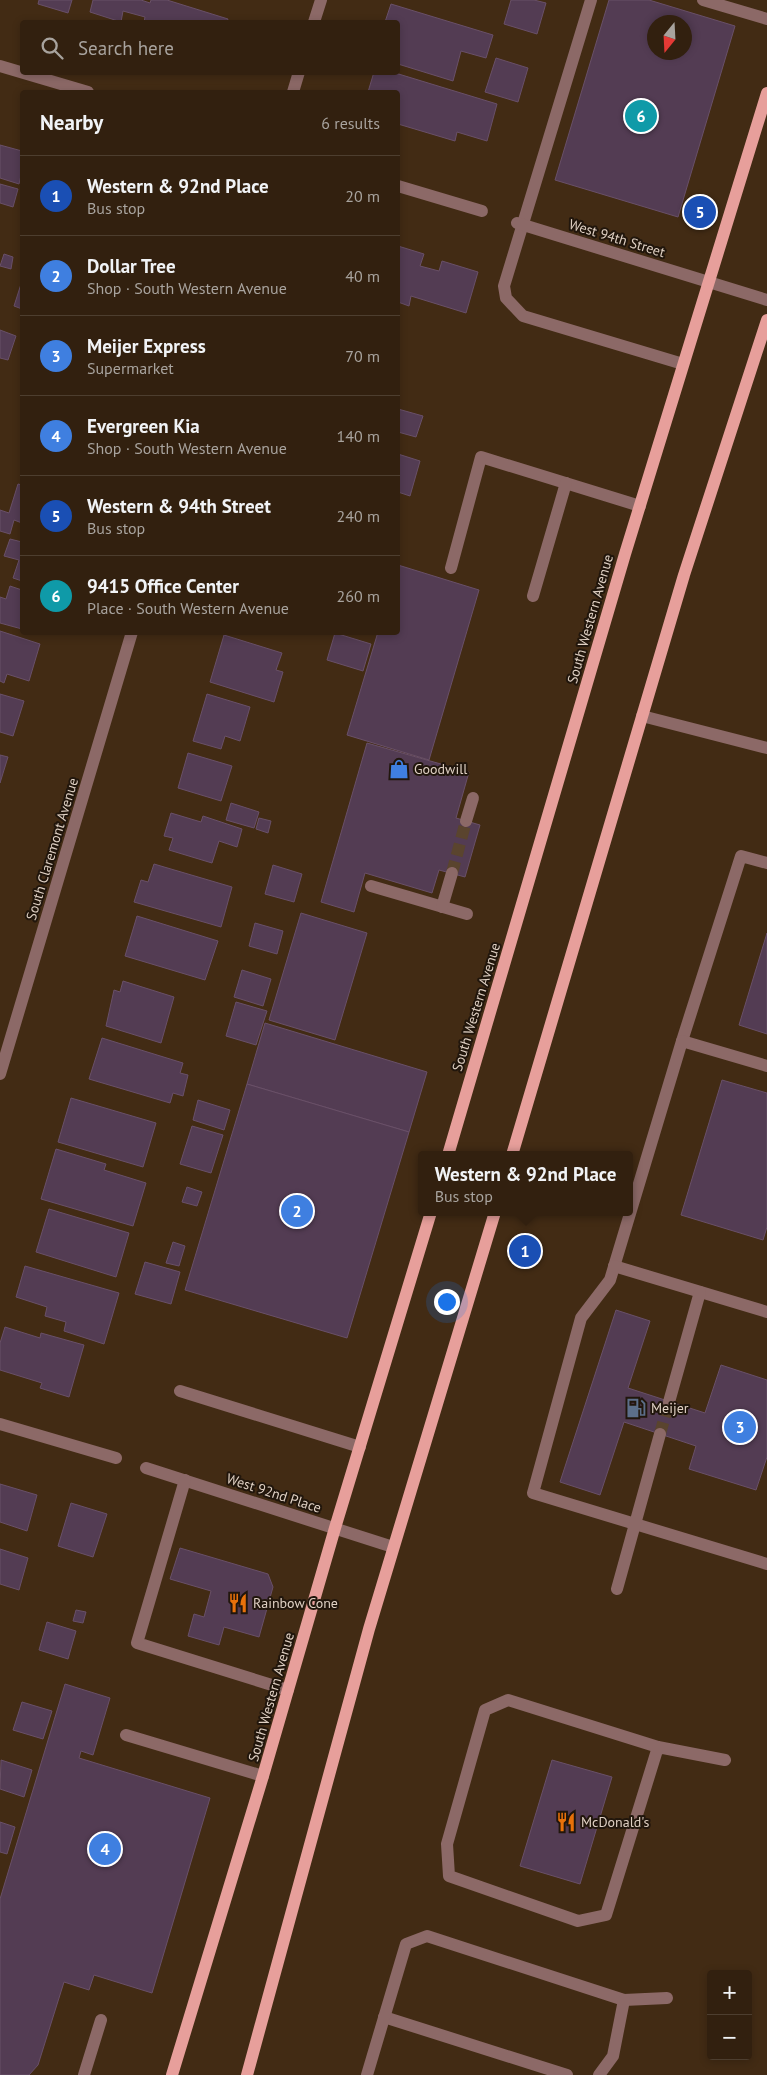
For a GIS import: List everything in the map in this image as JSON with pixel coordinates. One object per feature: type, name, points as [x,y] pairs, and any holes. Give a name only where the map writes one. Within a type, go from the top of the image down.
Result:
[{"type":"main road","name":"South Western Avenue","points":[[449,1151],[640,506],[767,93]]},
{"type":"main road","points":[[513,1151],[684,575],[767,320]]},
{"type":"main road","name":"South Western Avenue","points":[[172,2075],[264,1776],[335,1528],[430,1216]]},
{"type":"main road","points":[[248,2075],[358,1668],[494,1216]]},
{"type":"street","points":[[315,20],[321,0]]},
{"type":"street","points":[[590,0],[520,224],[504,286],[506,298],[522,316],[683,364]]},
{"type":"street","points":[[703,0],[767,19]]},
{"type":"street","points":[[0,66],[20,72]]},
{"type":"street","points":[[30,75],[81,90]]},
{"type":"street","points":[[294,90],[298,75]]},
{"type":"street","points":[[400,187],[482,211]]},
{"type":"street","name":"West 94th Street","points":[[520,224],[767,300]]},
{"type":"street","points":[[451,568],[481,457],[640,506]]},
{"type":"street","points":[[534,596],[566,483]]},
{"type":"street","name":"South Claremont Avenue","points":[[0,1074],[131,635]]},
{"type":"street","points":[[642,716],[767,748]]},
{"type":"street","points":[[466,821],[473,798]]},
{"type":"street","points":[[633,1203],[741,856],[767,863]]},
{"type":"street","points":[[442,907],[452,873]]},
{"type":"street","points":[[371,886],[467,914]]},
{"type":"street","points":[[682,1042],[767,1066]]},
{"type":"street","points":[[629,1216],[610,1280],[581,1318],[533,1493],[767,1564]]},
{"type":"street","points":[[614,1266],[767,1312]]},
{"type":"street","points":[[669,1402],[700,1292]]},
{"type":"street","points":[[180,1391],[360,1447]]},
{"type":"street","points":[[0,1424],[116,1458]]},
{"type":"street","points":[[617,1589],[660,1434]]},
{"type":"street","name":"West 92nd Place","points":[[146,1468],[393,1547]]},
{"type":"street","points":[[184,1480],[137,1643],[288,1690]]},
{"type":"street","points":[[658,1747],[606,1915],[578,1921],[449,1876],[447,1844],[485,1710],[508,1700],[658,1747],[724,1760]]},
{"type":"street","points":[[126,1735],[264,1776]]},
{"type":"street","points":[[367,2075],[406,1944],[427,1936],[624,2000],[667,1998]]},
{"type":"street","points":[[599,2075],[614,2056],[624,2000]]},
{"type":"street","points":[[384,2017],[567,2075]]},
{"type":"street","points":[[84,2075],[101,2020]]},
{"type":"building","points":[[39,0],[72,0],[68,13],[38,4]]},
{"type":"building","points":[[93,0],[141,0],[150,3],[151,0],[167,0],[228,19],[144,20],[145,17],[123,11],[121,20],[115,20],[90,12]]},
{"type":"building","points":[[511,0],[534,0],[546,3],[537,34],[504,24]]},
{"type":"building","points":[[609,0],[649,0],[735,26],[678,217],[555,180]]},
{"type":"building","points":[[391,4],[493,35],[486,58],[461,51],[453,81],[400,65],[400,20],[386,20]]},
{"type":"building","points":[[496,58],[528,68],[518,102],[485,92]]},
{"type":"building","points":[[400,74],[497,104],[487,141],[457,132],[455,141],[400,125],[400,90],[369,90],[373,75]]},
{"type":"building","points":[[0,145],[20,150],[19,184],[0,178]]},
{"type":"building","points":[[0,184],[18,189],[13,207],[0,203]]},
{"type":"building","points":[[400,247],[424,254],[420,266],[439,271],[442,261],[478,272],[466,313],[411,296],[409,306],[400,303]]},
{"type":"building","points":[[4,254],[13,257],[11,269],[0,266]]},
{"type":"building","points":[[20,287],[20,308],[14,306]]},
{"type":"building","points":[[0,330],[16,336],[8,360],[0,358]]},
{"type":"building","points":[[400,410],[423,416],[416,437],[400,433]]},
{"type":"building","points":[[400,455],[420,461],[410,496],[400,493]]},
{"type":"building","points":[[18,484],[20,484],[20,522],[14,520],[10,534],[0,531],[0,510],[9,513]]},
{"type":"building","points":[[10,539],[20,542],[20,580],[13,578],[19,560],[4,556]]},
{"type":"building","points":[[400,566],[479,590],[429,760],[347,735],[377,635],[400,635]]},
{"type":"building","points":[[10,586],[20,589],[20,628],[0,623],[0,597],[6,599]]},
{"type":"building","points":[[0,631],[40,644],[29,681],[7,674],[4,683],[0,681]]},
{"type":"building","points":[[224,635],[282,653],[276,670],[283,672],[274,702],[210,682]]},
{"type":"building","points":[[334,635],[342,635],[371,644],[363,671],[327,660]]},
{"type":"building","points":[[0,694],[24,701],[13,736],[0,732]]},
{"type":"building","points":[[207,694],[250,707],[240,741],[225,736],[221,749],[193,741]]},
{"type":"building","points":[[367,743],[469,772],[456,818],[480,825],[465,877],[439,870],[432,893],[365,873],[354,912],[321,902]]},
{"type":"building","points":[[188,753],[232,766],[221,801],[178,788]]},
{"type":"building","points":[[0,755],[8,757],[0,783]]},
{"type":"building","points":[[231,803],[259,812],[254,828],[226,820]]},
{"type":"building","points":[[171,813],[201,822],[203,816],[242,829],[237,847],[219,841],[212,863],[169,850],[173,838],[164,836]]},
{"type":"building","points":[[259,818],[271,821],[268,833],[256,829]]},
{"type":"building","points":[[154,864],[232,887],[221,927],[134,902],[141,880],[148,882]]},
{"type":"building","points":[[273,865],[302,874],[294,902],[265,894]]},
{"type":"building","points":[[301,913],[367,933],[335,1040],[269,1020]]},
{"type":"building","points":[[137,916],[218,941],[205,980],[125,956]]},
{"type":"building","points":[[255,923],[283,931],[277,954],[249,946]]},
{"type":"building","points":[[767,933],[767,1034],[739,1025]]},
{"type":"building","points":[[242,970],[271,979],[263,1006],[234,997]]},
{"type":"building","points":[[123,981],[174,997],[161,1043],[106,1026],[114,990],[120,992]]},
{"type":"building","points":[[236,1002],[267,1011],[256,1045],[226,1036]]},
{"type":"building","points":[[265,1023],[427,1072],[409,1132],[247,1084]]},
{"type":"building","points":[[102,1038],[183,1063],[180,1073],[188,1075],[183,1096],[173,1093],[170,1103],[89,1079]]},
{"type":"building","points":[[722,1080],[767,1093],[767,1227],[763,1240],[681,1215]]},
{"type":"building","points":[[247,1084],[409,1132],[347,1338],[185,1290]]},
{"type":"building","points":[[71,1098],[156,1123],[143,1167],[58,1142]]},
{"type":"building","points":[[198,1100],[230,1110],[224,1130],[193,1120]]},
{"type":"building","points":[[192,1126],[223,1135],[211,1173],[180,1164]]},
{"type":"building","points":[[56,1149],[106,1164],[104,1170],[146,1183],[133,1226],[41,1199]]},
{"type":"building","points":[[187,1187],[202,1192],[197,1206],[182,1202]]},
{"type":"building","points":[[49,1209],[129,1233],[116,1277],[36,1252]]},
{"type":"building","points":[[173,1242],[185,1246],[179,1266],[166,1263]]},
{"type":"building","points":[[145,1262],[180,1272],[171,1304],[135,1294]]},
{"type":"building","points":[[25,1266],[119,1293],[104,1344],[64,1331],[66,1322],[45,1316],[47,1307],[16,1297]]},
{"type":"building","name":"Meijer","points":[[616,1310],[650,1321],[628,1388],[705,1413],[721,1365],[767,1380],[767,1457],[756,1490],[689,1469],[696,1446],[624,1422],[600,1495],[560,1482]]},
{"type":"building","points":[[5,1327],[40,1338],[41,1333],[84,1345],[69,1397],[40,1388],[42,1383],[0,1370],[0,1343]]},
{"type":"building","points":[[0,1484],[37,1495],[27,1531],[0,1522]]},
{"type":"building","points":[[71,1503],[107,1514],[93,1557],[58,1546]]},
{"type":"building","name":"Rainbow Cone","points":[[180,1548],[268,1574],[273,1587],[259,1637],[224,1627],[219,1645],[188,1636],[194,1614],[204,1617],[211,1591],[170,1579]]},
{"type":"building","points":[[0,1549],[28,1558],[19,1590],[0,1584]]},
{"type":"building","points":[[76,1610],[86,1612],[83,1623],[73,1621]]},
{"type":"building","points":[[47,1622],[76,1631],[68,1659],[39,1650]]},
{"type":"building","points":[[65,1684],[110,1698],[93,1755],[81,1751],[79,1758],[210,1798],[152,1993],[94,1975],[89,1990],[64,1982],[38,2065],[29,2075],[0,2075],[0,1899]]},
{"type":"building","points":[[22,1702],[52,1711],[43,1739],[13,1730]]},
{"type":"building","points":[[1,1760],[32,1770],[24,1797],[0,1789]]},
{"type":"building","name":"McDonald's","points":[[552,1760],[612,1777],[580,1884],[520,1866]]},
{"type":"building","points":[[0,1822],[15,1827],[7,1854],[0,1852]]},
{"type":"tunnel","points":[[452,873],[466,821]]},
{"type":"tunnel","points":[[660,1434],[669,1402]]},
{"type":"place","name":"9415 Office Center","points":[[641,116]]},
{"type":"place","name":"Western & 94th Street","points":[[700,212]]},
{"type":"place","name":"Goodwill","points":[[399,769]]},
{"type":"place","name":"Dollar Tree","points":[[297,1211]]},
{"type":"place","name":"Western & 92nd Place","points":[[525,1251]]},
{"type":"place","name":"Meijer","points":[[636,1408]]},
{"type":"place","name":"Meijer Express","points":[[740,1427]]},
{"type":"place","name":"Rainbow Cone","points":[[238,1603]]},
{"type":"place","name":"McDonald's","points":[[566,1822]]},
{"type":"place","name":"Evergreen Kia","points":[[105,1849]]}]
